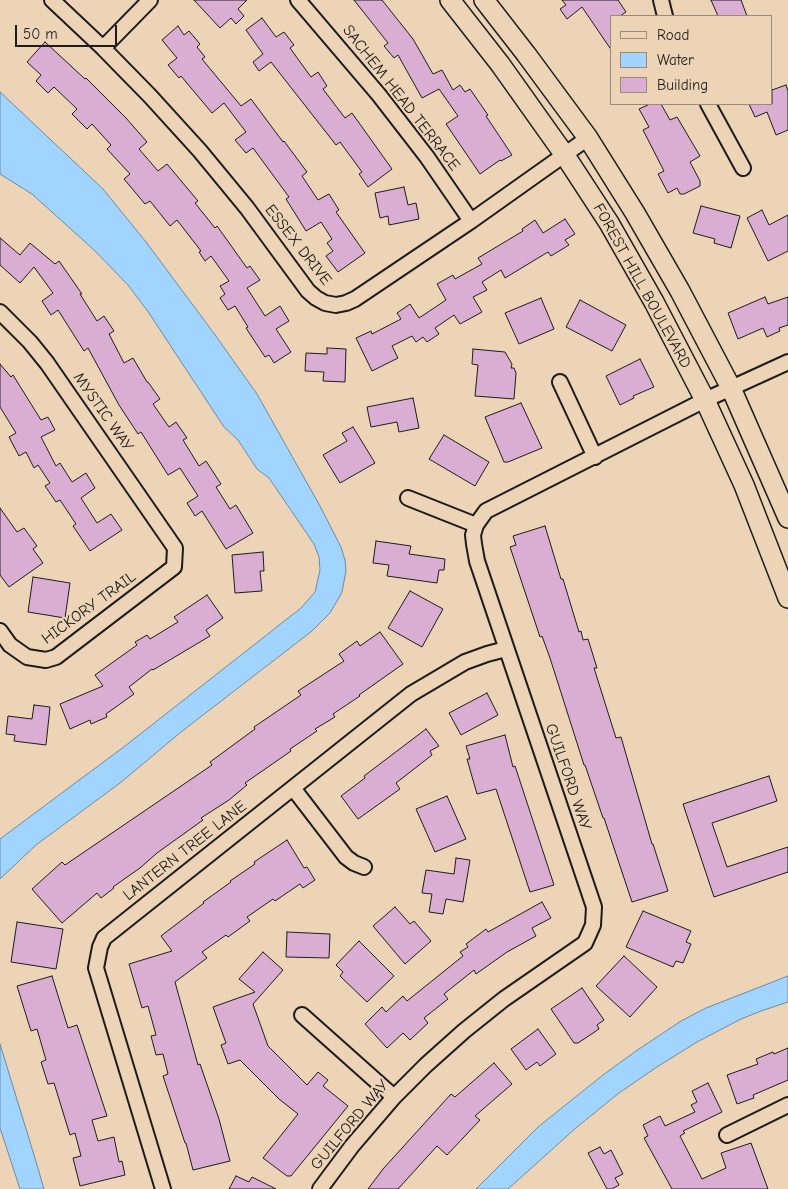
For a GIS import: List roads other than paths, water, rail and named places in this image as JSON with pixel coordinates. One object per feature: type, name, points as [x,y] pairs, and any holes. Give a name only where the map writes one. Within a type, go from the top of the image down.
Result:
[{"type":"main road","name":"FOREST HILL BOULEVARD","points":[[450,0],[500,64],[564,154],[609,223],[654,302],[705,400],[744,485],[788,598]]},
{"type":"main road","name":"FOREST HILL BOULEVARD","points":[[484,0],[588,138],[635,213],[680,291],[731,388],[788,518]]},
{"type":"street","name":"ESSEX DRIVE","points":[[52,0],[103,48],[200,151],[247,208],[308,291],[325,303],[341,304],[355,299],[472,221],[588,138]]},
{"type":"street","points":[[103,48],[150,0]]},
{"type":"street","name":"SACHEM HEAD TERRACE","points":[[298,0],[380,95],[472,221]]},
{"type":"street","points":[[661,0],[665,15]]},
{"type":"street","points":[[709,105],[743,168]]},
{"type":"street","name":"MYSTIC WAY","points":[[0,312],[30,342],[47,363],[170,539]]},
{"type":"street","points":[[408,498],[476,525],[486,510],[705,400],[788,362]]},
{"type":"street","points":[[560,382],[594,457]]},
{"type":"street","name":"GUILFORD WAY","points":[[320,1189],[352,1146],[394,1097],[426,1065],[504,999],[585,942],[593,925],[594,907],[477,561],[473,534],[476,525]]},
{"type":"street","name":"HICKORY TRAIL","points":[[0,631],[10,646],[26,657],[46,660],[56,657],[174,567],[175,548],[170,539]]},
{"type":"street","name":"LANTERN TREE LANE","points":[[163,1189],[96,968],[100,947],[104,938],[411,694],[465,662],[506,649]]},
{"type":"street","points":[[293,788],[346,857],[354,863],[364,866]]},
{"type":"street","points":[[302,1016],[394,1097]]},
{"type":"street","points":[[727,1135],[788,1105]]},
{"type":"water","points":[[0,92],[103,189],[146,242],[213,332],[257,394],[320,506],[341,547],[346,571],[342,592],[337,601],[330,613],[312,631],[181,732],[120,783],[36,845],[0,879],[0,839],[125,746],[301,608],[315,592],[320,570],[319,557],[314,544],[269,478],[257,469],[238,440],[224,427],[149,313],[128,285],[94,250],[32,194],[0,174]]},
{"type":"water","points":[[788,976],[788,1002],[741,1019],[697,1042],[657,1067],[619,1093],[577,1127],[508,1189],[476,1189],[538,1127],[636,1051],[681,1021],[706,1008]]},
{"type":"water","points":[[0,1044],[44,1189],[20,1189],[0,1128]]}]
